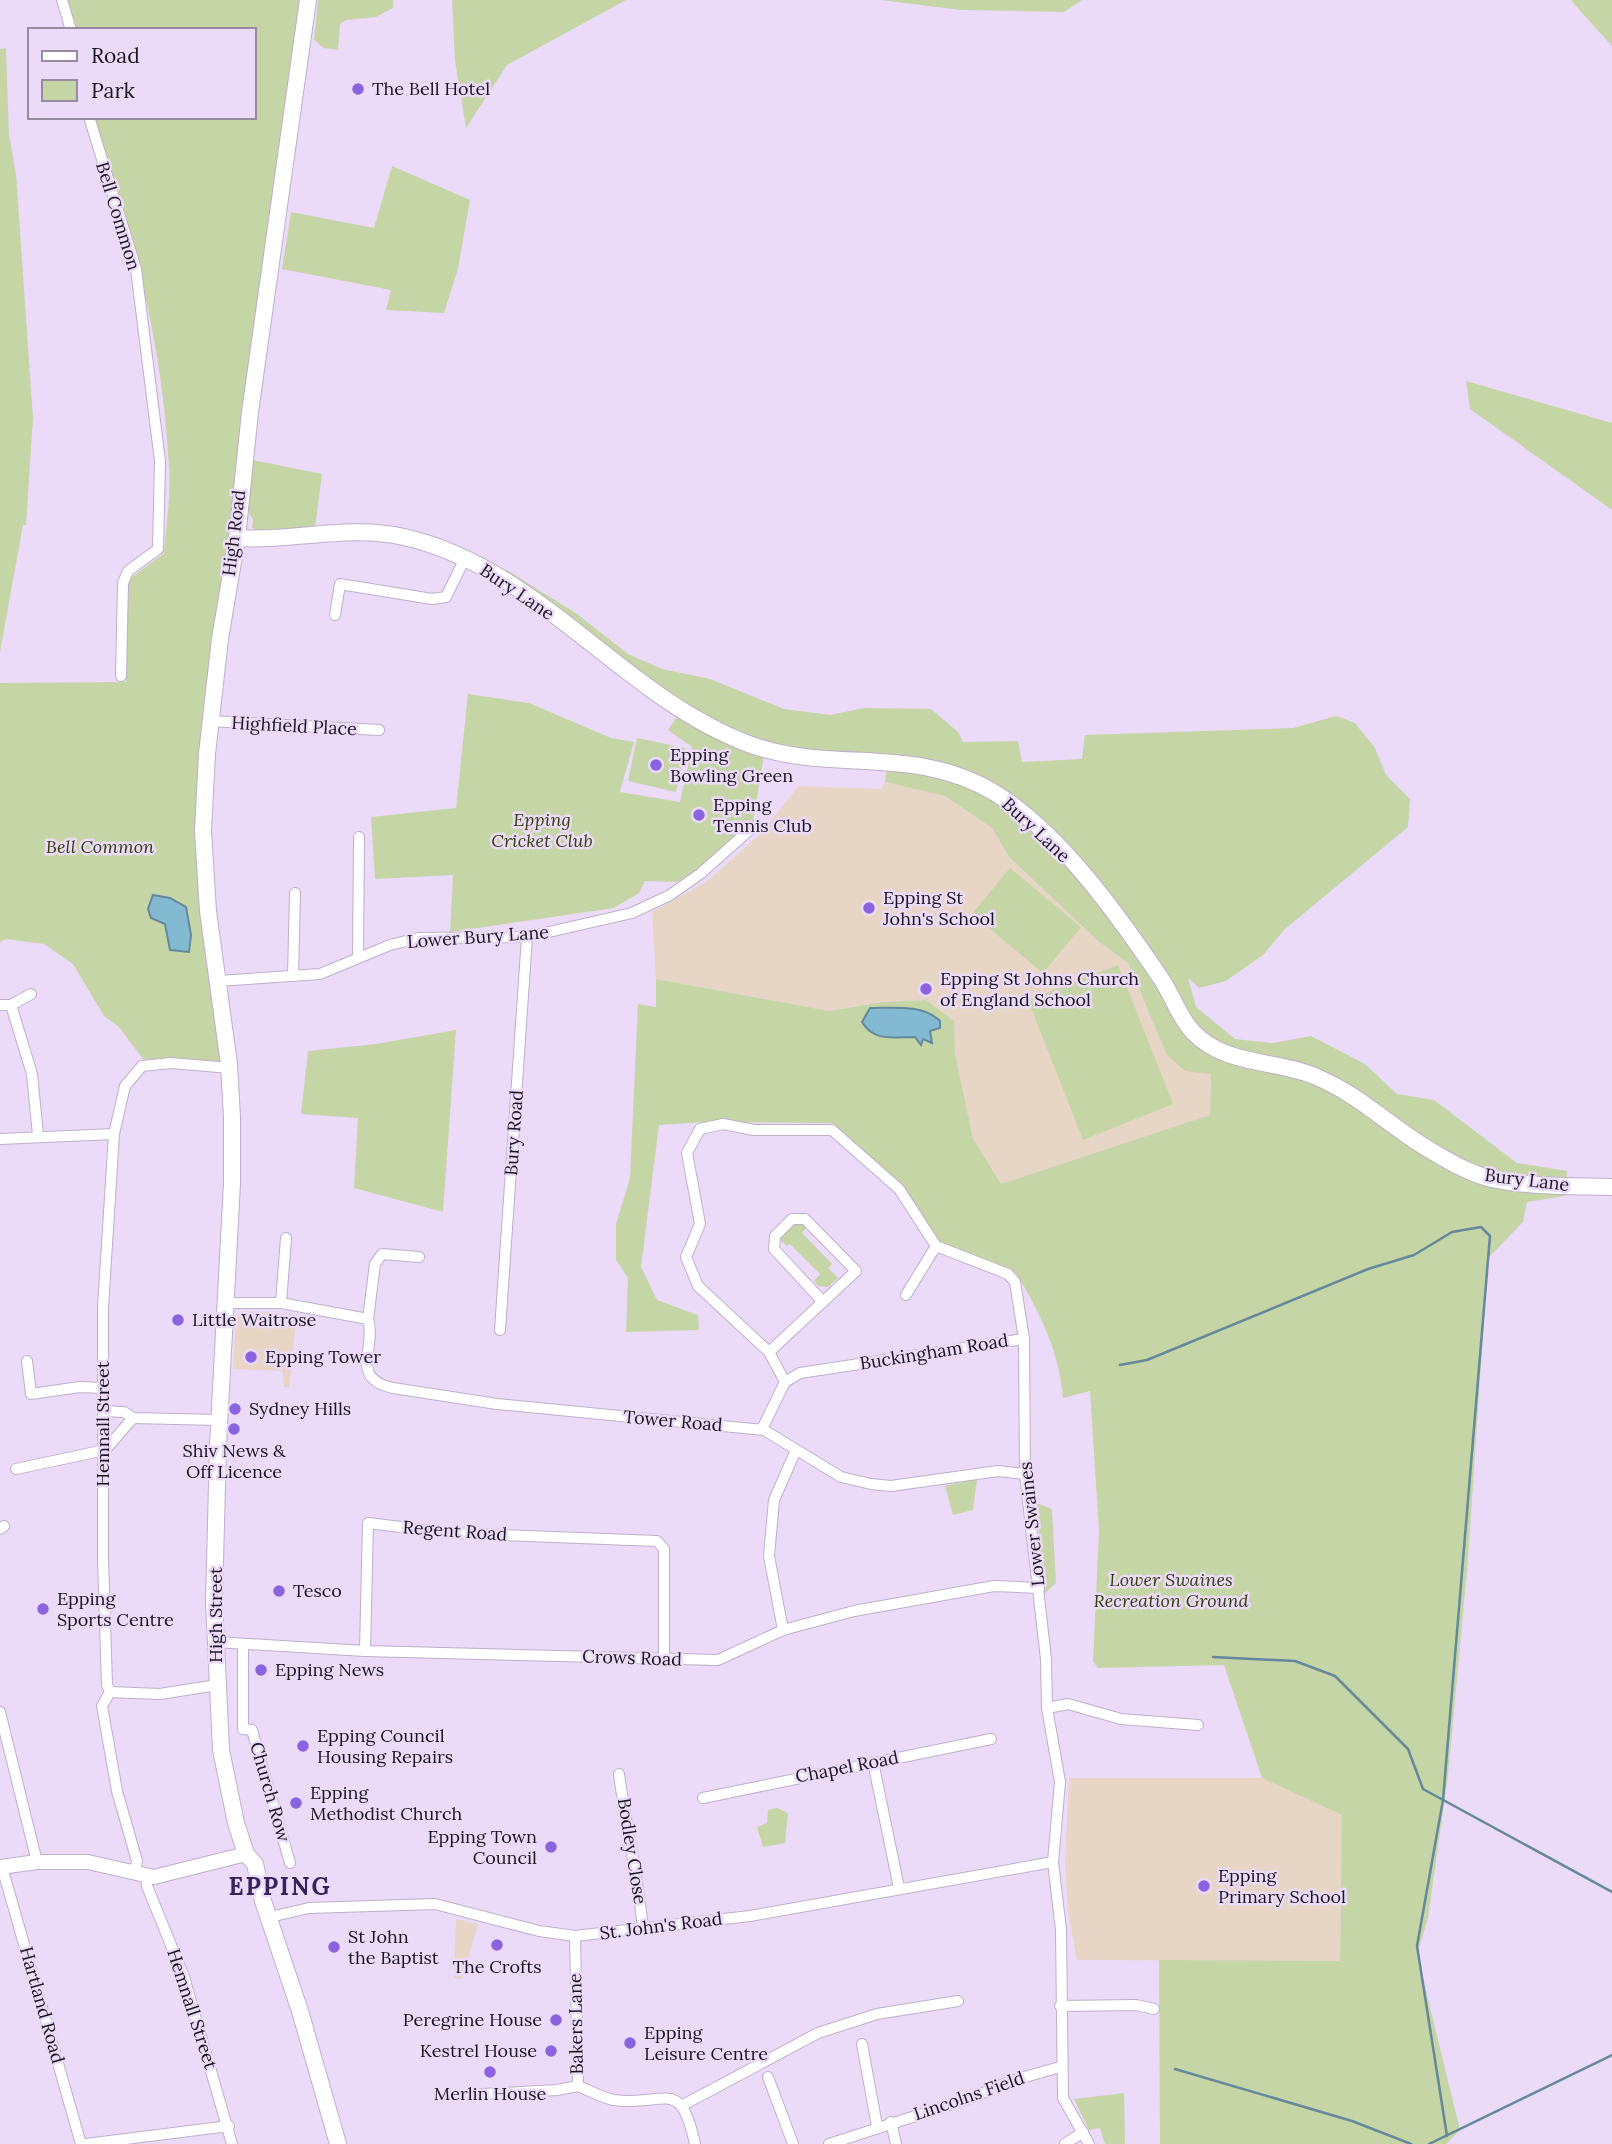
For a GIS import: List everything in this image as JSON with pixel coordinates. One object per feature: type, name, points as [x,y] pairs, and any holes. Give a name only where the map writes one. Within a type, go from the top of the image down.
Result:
[{"type":"main road","name":"High Road","points":[[230,1068],[208,911],[203,831],[210,721],[237,538],[250,412],[308,0]]},
{"type":"main road","name":"Bury Lane","points":[[237,538],[261,540],[368,531],[405,537],[465,558],[509,584],[702,725],[750,745],[810,758],[845,758],[934,766],[966,777],[997,794],[1040,830],[1098,891],[1170,990],[1184,1020],[1207,1044],[1226,1054],[1286,1066],[1323,1079],[1420,1144],[1478,1174],[1522,1182],[1612,1187]]},
{"type":"main road","name":"High Street","points":[[230,1068],[232,1183],[219,1420],[215,1642],[222,1750],[236,1823],[246,1854],[255,1864],[338,2144]]},
{"type":"street","points":[[62,0],[70,28]]},
{"type":"street","name":"Bell Common","points":[[90,119],[136,269],[160,461],[158,549],[128,571],[123,583],[121,676]]},
{"type":"street","points":[[335,615],[340,584],[432,599],[446,597],[465,558]]},
{"type":"street","name":"Highfield Place","points":[[210,721],[379,730]]},
{"type":"street","name":"Lower Bury Lane","points":[[219,981],[320,974],[418,938],[527,937],[632,913],[670,895],[721,857],[754,826]]},
{"type":"street","points":[[358,958],[359,837]]},
{"type":"street","points":[[293,976],[295,893]]},
{"type":"street","name":"Bury Road","points":[[500,1329],[527,937]]},
{"type":"street","points":[[31,994],[6,1005],[32,1074],[38,1135]]},
{"type":"street","name":"Hemnall Street","points":[[230,1068],[171,1063],[142,1066],[125,1086],[114,1134],[103,1307],[103,1559],[107,1685],[110,1692],[103,1706],[117,1791],[137,1861],[184,1977],[233,2144]]},
{"type":"street","points":[[762,1429],[785,1382],[769,1353],[698,1286],[686,1257],[700,1224],[687,1153],[700,1129],[723,1124],[754,1130],[832,1130],[899,1189],[936,1246],[906,1295]]},
{"type":"street","points":[[0,1139],[38,1135],[114,1134]]},
{"type":"street","points":[[769,1353],[856,1271],[805,1219],[792,1219],[775,1236],[774,1249],[823,1302]]},
{"type":"street","points":[[281,1303],[286,1238]]},
{"type":"street","name":"Buckingham Road","points":[[785,1382],[800,1373],[1024,1339],[1015,1282],[1008,1274],[936,1246]]},
{"type":"street","name":"Tower Road","points":[[419,1257],[382,1254],[375,1265],[366,1364],[370,1377],[380,1385],[497,1405],[762,1429],[841,1477],[881,1485],[998,1471],[1024,1474]]},
{"type":"street","points":[[226,1303],[281,1303],[369,1319]]},
{"type":"street","name":"Lower Swaines","points":[[1024,1339],[1024,1474],[1046,1659],[1047,1708],[1060,1782],[1053,1862],[1061,1930],[1060,2067],[1063,2098],[1089,2144]]},
{"type":"street","points":[[27,1361],[31,1394],[80,1387],[103,1388]]},
{"type":"street","points":[[103,1411],[124,1412],[133,1418],[219,1420]]},
{"type":"street","points":[[16,1469],[105,1450],[133,1418]]},
{"type":"street","points":[[783,1630],[768,1556],[774,1500],[796,1450]]},
{"type":"street","name":"Regent Road","points":[[365,1651],[369,1523],[450,1533],[657,1541],[664,1549],[664,1658]]},
{"type":"street","name":"Crows Road","points":[[215,1642],[365,1651],[718,1660],[783,1630],[854,1611],[994,1586],[1038,1588]]},
{"type":"street","name":"Church Row","points":[[243,1645],[243,1729],[252,1730],[290,1863]]},
{"type":"street","points":[[110,1692],[160,1694],[217,1685]]},
{"type":"street","points":[[1047,1708],[1068,1704],[1121,1719],[1198,1725]]},
{"type":"street","points":[[0,1712],[37,1862]]},
{"type":"street","name":"Chapel Road","points":[[703,1798],[991,1739]]},
{"type":"street","points":[[873,1762],[899,1888]]},
{"type":"street","name":"Bodley Close","points":[[620,1774],[628,1845],[638,1868],[643,1928]]},
{"type":"street","points":[[1,1867],[37,1862],[88,1862],[141,1874],[172,1874],[246,1854]]},
{"type":"street","name":"St. John's Road","points":[[270,1917],[309,1908],[435,1904],[539,1931],[575,1936],[750,1916],[1053,1862]]},
{"type":"street","name":"Hartland Road","points":[[1,1867],[84,2144]]},
{"type":"street","name":"Bakers Lane","points":[[575,1936],[578,2086],[613,2100],[673,2098],[683,2105]]},
{"type":"street","points":[[695,2144],[689,2115],[683,2105],[818,2033],[877,2014],[958,2001]]},
{"type":"street","points":[[1060,2006],[1136,2005],[1154,2009]]},
{"type":"street","points":[[862,2044],[877,2126]]},
{"type":"street","name":"Lincolns Field","points":[[830,2144],[877,2126],[1060,2067]]},
{"type":"street","points":[[768,2077],[793,2144]]},
{"type":"street","points":[[447,2096],[557,2090],[578,2086]]},
{"type":"street","points":[[891,2122],[896,2144]]},
{"type":"street","points":[[84,2144],[229,2126]]},
{"type":"street","points":[[1065,2144],[1083,2132]]},
{"type":"shaded area","name":"Epping St Johns Church of England School","points":[[885,782],[945,796],[992,828],[1009,857],[1098,941],[1128,963],[1167,1055],[1211,1073],[1210,1115],[1001,1184],[973,1139],[955,1053],[954,1021],[926,1000],[883,1002],[829,1011],[656,979],[652,912],[706,882],[758,836],[799,786],[881,789]]},
{"type":"shaded area","points":[[247,1311],[297,1315],[289,1387],[284,1387],[283,1371],[233,1369],[236,1317]]},
{"type":"shaded area","name":"Epping Primary School","points":[[1069,1778],[1262,1778],[1342,1814],[1340,1961],[1077,1960],[1068,1911],[1065,1862]]},
{"type":"shaded area","points":[[456,1919],[478,1924],[462,1979],[454,1978]]},
{"type":"green space","name":"Bell Common","points":[[66,0],[300,0],[272,239],[197,806],[223,1063],[143,1059],[119,1027],[104,1016],[73,964],[44,944],[6,939],[0,942],[0,683],[126,682],[127,581],[164,553],[169,479],[166,422],[153,333],[133,246],[95,119],[256,119],[256,28],[75,28]]},
{"type":"green space","points":[[318,0],[393,0],[393,8],[376,17],[346,20],[340,24],[338,50],[324,48],[314,40]]},
{"type":"green space","points":[[452,0],[626,0],[507,65],[466,128],[455,61]]},
{"type":"green space","points":[[881,0],[1082,0],[1064,12],[961,10]]},
{"type":"green space","points":[[1571,0],[1612,0],[1612,46],[1574,4]]},
{"type":"green space","points":[[6,48],[9,135],[16,174],[33,418],[26,525],[23,525],[0,652],[0,49]]},
{"type":"green space","points":[[392,166],[470,200],[458,269],[444,313],[386,310],[391,290],[282,269],[291,212],[374,228]]},
{"type":"green space","points":[[1466,381],[1612,423],[1612,510],[1470,409]]},
{"type":"green space","points":[[253,460],[322,474],[315,528],[261,532],[252,528],[253,519],[248,513]]},
{"type":"green space","points":[[507,570],[577,614],[628,654],[662,669],[710,679],[784,709],[830,715],[864,708],[931,709],[958,732],[963,742],[1018,741],[1022,762],[1082,759],[1085,735],[1293,728],[1336,716],[1355,723],[1375,748],[1386,775],[1410,799],[1408,827],[1285,929],[1263,955],[1226,981],[1199,988],[1188,978],[1196,1007],[1235,1039],[1273,1043],[1311,1036],[1365,1064],[1397,1094],[1434,1100],[1517,1163],[1567,1171],[1565,1196],[1527,1202],[1523,1222],[1488,1258],[1468,1560],[1448,1775],[1428,1918],[1417,1954],[1460,2130],[1446,2144],[1160,2144],[1159,1960],[1340,1961],[1342,1815],[1262,1778],[1224,1665],[1098,1668],[1093,1662],[1099,1531],[1090,1391],[1063,1398],[1058,1365],[1047,1333],[1016,1273],[937,1243],[901,1183],[832,1123],[706,1122],[659,1125],[641,1267],[657,1300],[698,1315],[699,1330],[626,1332],[628,1278],[616,1260],[616,1224],[630,1178],[638,1004],[656,1007],[656,979],[829,1011],[883,1002],[926,1000],[954,1021],[955,1053],[973,1139],[1001,1184],[1210,1115],[1211,1074],[1185,1071],[1167,1055],[1128,963],[1098,941],[1009,857],[992,828],[945,796],[885,782],[888,759],[764,756],[753,821],[697,869],[677,882],[645,881],[639,893],[614,908],[450,932],[453,875],[375,879],[371,817],[456,808],[468,694],[529,703],[611,738],[634,742],[620,792],[680,802],[692,747],[668,730],[679,714],[504,572]]},
{"type":"green space","name":"Epping Bowling Green","points":[[637,738],[685,748],[676,792],[628,781]]},
{"type":"green space","points":[[1010,868],[1081,927],[1043,973],[972,914]]},
{"type":"green space","points":[[1118,965],[1173,1104],[1083,1140],[1028,1000]]},
{"type":"green space","points":[[456,1030],[443,1212],[354,1188],[358,1118],[301,1114],[308,1051],[376,1044]]},
{"type":"green space","points":[[804,1221],[808,1226],[802,1233],[832,1264],[828,1268],[838,1278],[828,1287],[819,1286],[814,1281],[820,1274],[790,1244],[787,1246],[777,1237],[793,1222]]},
{"type":"green space","points":[[977,1479],[973,1510],[953,1515],[945,1486]]},
{"type":"green space","points":[[1037,1503],[1052,1509],[1056,1583],[1043,1595]]},
{"type":"green space","points":[[777,1808],[788,1813],[785,1843],[763,1847],[757,1827],[767,1823],[768,1810]]},
{"type":"green space","points":[[1124,2093],[1125,2144],[1105,2144],[1100,2128],[1089,2130],[1074,2099]]},
{"type":"water","points":[[153,895],[170,898],[186,907],[191,935],[189,952],[170,950],[165,924],[151,918],[148,909]]},
{"type":"water","points":[[870,1008],[916,1009],[940,1021],[940,1028],[930,1031],[932,1043],[923,1039],[921,1045],[915,1037],[878,1036],[862,1022]]},
{"type":"waterway","points":[[1120,1365],[1147,1360],[1368,1269],[1414,1255],[1452,1232],[1481,1227],[1490,1236],[1443,1800],[1417,1946],[1447,2136]]},
{"type":"waterway","points":[[1213,1657],[1295,1661],[1335,1676],[1408,1749],[1423,1789],[1612,1892]]},
{"type":"waterway","points":[[1429,2144],[1612,2055]]},
{"type":"waterway","points":[[1175,2069],[1352,2121],[1411,2144]]},
{"type":"place","name":"The Bell Hotel","points":[[358,89]]},
{"type":"place","name":"Epping Bowling Green","points":[[656,765]]},
{"type":"place","name":"Epping Tennis Club","points":[[699,815]]},
{"type":"place","name":"Epping St John's School","points":[[869,908]]},
{"type":"place","name":"Epping St Johns Church of England School","points":[[926,989]]},
{"type":"place","name":"Little Waitrose","points":[[178,1320]]},
{"type":"place","name":"Epping Tower","points":[[251,1357]]},
{"type":"place","name":"Sydney Hills","points":[[235,1409]]},
{"type":"place","name":"Shiv News & Off Licence","points":[[234,1429]]},
{"type":"place","name":"Tesco","points":[[279,1591]]},
{"type":"place","name":"Epping Sports Centre","points":[[43,1609]]},
{"type":"place","name":"Epping News","points":[[261,1670]]},
{"type":"place","name":"Epping Council Housing Repairs","points":[[303,1746]]},
{"type":"place","name":"Epping Methodist Church","points":[[296,1803]]},
{"type":"place","name":"Epping Town Council","points":[[551,1847]]},
{"type":"place","name":"Epping Primary School","points":[[1204,1886]]},
{"type":"place","name":"The Crofts","points":[[497,1945]]},
{"type":"place","name":"St John the Baptist","points":[[334,1947]]},
{"type":"place","name":"Peregrine House","points":[[556,2020]]},
{"type":"place","name":"Epping Leisure Centre","points":[[630,2043]]},
{"type":"place","name":"Kestrel House","points":[[551,2051]]},
{"type":"place","name":"Merlin House","points":[[490,2072]]},
{"type":"district","name":"EPPING","points":[[280,1887]]},
{"type":"park label","name":"Epping Cricket Club","points":[[542,830]]},
{"type":"park label","name":"Lower Swaines Recreation Ground","points":[[1171,1590]]}]
